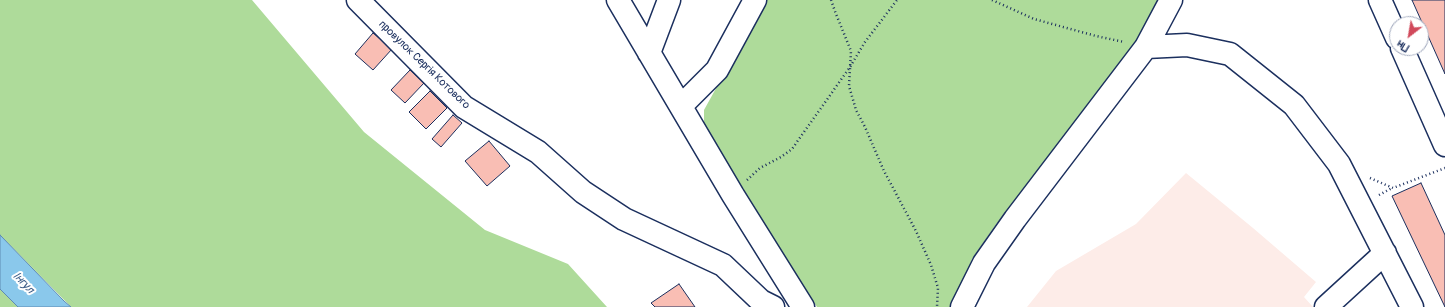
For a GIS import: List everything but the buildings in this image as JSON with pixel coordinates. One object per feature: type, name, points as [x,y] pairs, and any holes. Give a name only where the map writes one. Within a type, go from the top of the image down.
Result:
[{"type":"street","name":"провулок Сергія Котового","points":[[358,0],[464,107],[538,152],[583,192],[624,220],[723,265],[761,301],[773,307]]},
{"type":"street","points":[[618,0],[733,195],[803,307]]},
{"type":"street","points":[[649,53],[669,0]]},
{"type":"street","points":[[680,106],[717,70],[755,0]]},
{"type":"street","points":[[962,307],[984,263],[1015,218],[1146,47],[1171,0]]},
{"type":"street","points":[[1380,0],[1389,20]]},
{"type":"street","points":[[1146,47],[1187,45],[1230,54],[1294,105],[1339,164],[1412,307]]},
{"type":"street","points":[[1406,56],[1445,145]]},
{"type":"street","points":[[1326,307],[1385,253]]},
{"type":"path","points":[[831,0],[851,51],[849,86],[856,110],[884,171],[916,231],[931,265],[938,288],[937,307]]},
{"type":"path","points":[[733,195],[760,168],[781,157],[792,149],[850,67],[865,42],[897,0]]},
{"type":"path","points":[[992,0],[1034,18],[1096,36],[1146,47]]},
{"type":"path","points":[[1339,164],[1393,188],[1445,168]]},
{"type":"shaded area","points":[[1186,173],[1316,282],[1304,297],[1313,307],[1027,307],[1056,271],[1136,224]]},
{"type":"green space","points":[[0,0],[252,0],[364,132],[485,230],[568,264],[607,307],[71,307],[0,235]]},
{"type":"green space","points":[[765,0],[1163,0],[1140,42],[1079,115],[1051,159],[997,223],[972,259],[953,307],[817,307],[704,129],[704,110]]},
{"type":"green space","points":[[0,289],[18,307],[0,307]]},
{"type":"water","name":"Інгул","points":[[0,235],[71,307],[18,307],[0,289]]}]
